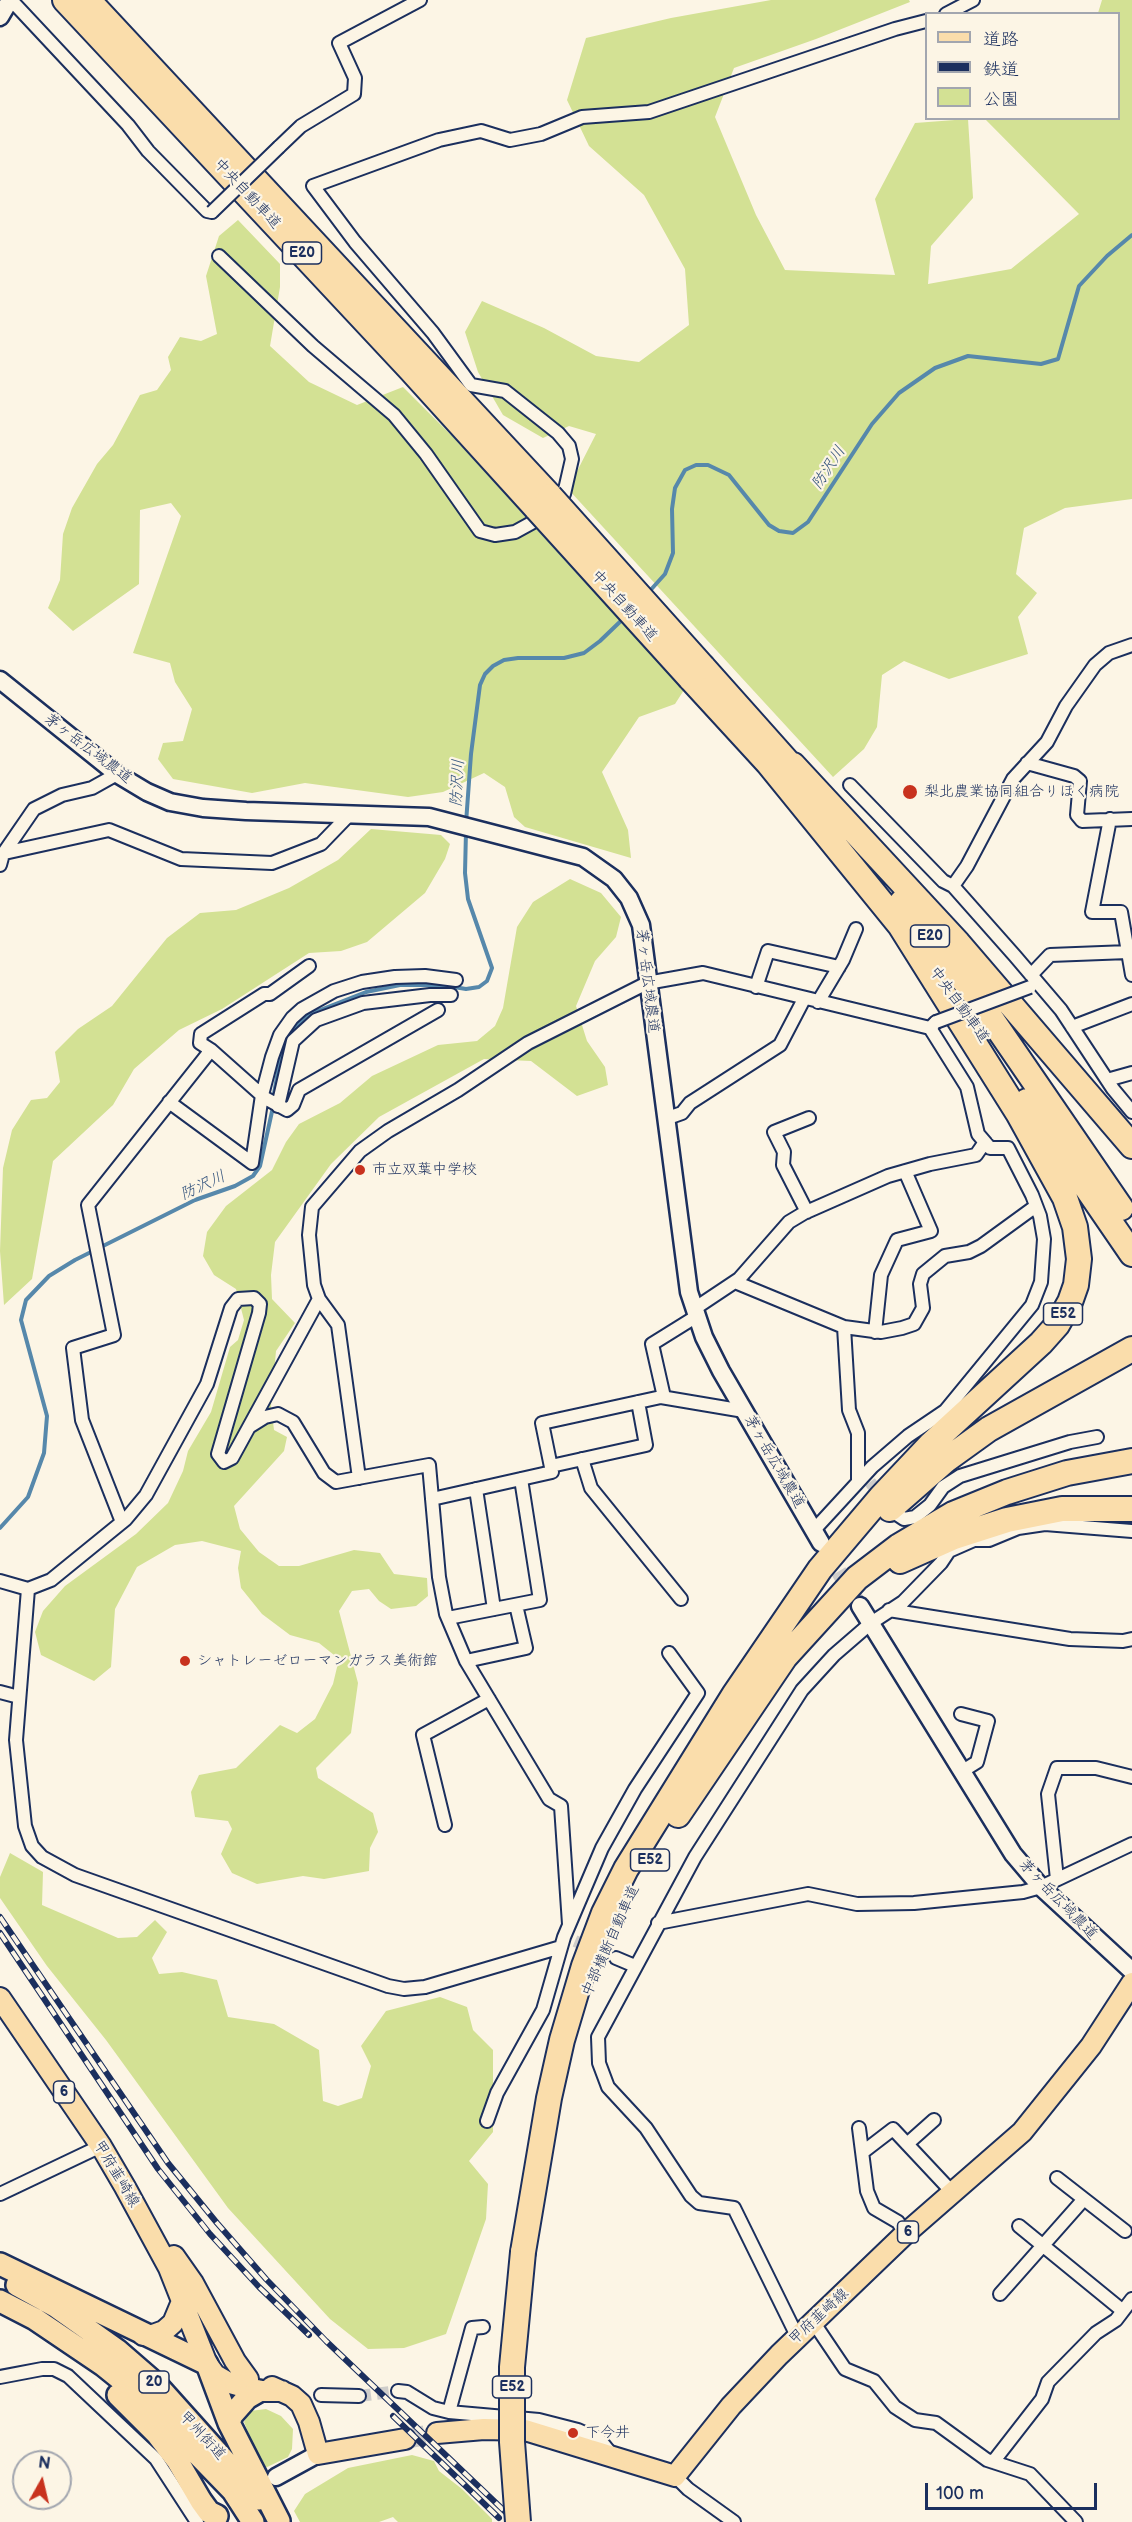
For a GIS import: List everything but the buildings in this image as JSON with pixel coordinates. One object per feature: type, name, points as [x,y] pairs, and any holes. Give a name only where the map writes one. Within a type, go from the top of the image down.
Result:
[{"type":"highway","name":"中央自動車道","points":[[65,0],[410,369],[544,503]]},
{"type":"highway","name":"中央自動車道","points":[[88,0],[697,672],[781,752],[973,992],[1132,1224]]},
{"type":"highway","name":"中央自動車道","points":[[697,672],[768,764],[898,922],[958,1002],[1132,1254]]},
{"type":"highway","points":[[781,752],[958,943],[1132,1146]]},
{"type":"highway","name":"E52","points":[[770,1644],[820,1569],[881,1497],[931,1444],[1041,1343],[1057,1325],[1070,1302],[1076,1285],[1079,1259],[1075,1227],[1065,1198],[1018,1113],[898,922]]},
{"type":"highway","points":[[770,1644],[857,1543],[898,1500],[946,1460],[989,1429],[1126,1352]]},
{"type":"highway","name":"E52","points":[[827,1610],[857,1578],[899,1546],[952,1514],[1007,1492],[1066,1473],[1132,1461]]},
{"type":"highway","points":[[827,1610],[903,1560],[954,1537],[1006,1520],[1062,1509],[1132,1509]]},
{"type":"highway","name":"中部横断自動車道","points":[[542,2145],[570,2043],[596,1970],[619,1916],[643,1871],[755,1699],[785,1657],[827,1610]]},
{"type":"highway","name":"中部横断自動車道","points":[[518,2522],[512,2442],[512,2367],[523,2252],[549,2098],[562,2040],[584,1966],[604,1913],[651,1827],[770,1644]]},
{"type":"highway","points":[[0,2264],[50,2286],[143,2335],[207,2364],[229,2423],[279,2522]]},
{"type":"highway","name":"甲州街道","points":[[0,2276],[55,2306],[117,2350],[155,2383],[279,2522]]},
{"type":"highway","name":"甲州街道","points":[[0,2301],[35,2319],[103,2365],[139,2394],[233,2491],[253,2522]]},
{"type":"highway","points":[[0,2312],[33,2329],[68,2353],[127,2402],[157,2434],[177,2460],[214,2517]]},
{"type":"highway","points":[[229,2423],[232,2415],[247,2398],[254,2385]]},
{"type":"main road","name":"甲府韮崎線","points":[[675,2476],[731,2406],[798,2338],[905,2234],[993,2159],[1035,2116],[1091,2046],[1132,1983]]},
{"type":"main road","name":"甲府韮崎線","points":[[0,1998],[101,2146],[125,2187],[170,2268],[207,2364]]},
{"type":"main road","points":[[125,2187],[193,2283],[236,2361],[254,2385]]},
{"type":"main road","points":[[143,2335],[153,2335],[164,2331],[173,2323],[183,2299]]},
{"type":"main road","points":[[207,2364],[254,2385],[282,2391],[301,2404],[318,2454],[405,2439]]},
{"type":"main road","points":[[437,2433],[484,2429],[525,2430],[675,2476]]},
{"type":"street","points":[[0,17],[10,0],[128,126],[148,151],[207,211],[212,212],[301,126],[354,94],[355,78],[339,43],[420,0]]},
{"type":"street","points":[[950,12],[973,0]]},
{"type":"street","points":[[219,256],[313,346],[393,415],[426,454],[480,531],[495,535],[515,532],[535,521],[564,494],[572,459],[569,446],[558,433],[505,392],[471,385],[433,333],[355,242],[314,186],[439,141],[481,131],[510,140],[541,134],[582,117],[649,112],[895,29],[925,22]]},
{"type":"street","points":[[953,886],[967,866],[1013,779],[1047,742],[1066,706],[1095,665],[1109,653],[1132,645]]},
{"type":"street","name":"茅ヶ岳広域農道","points":[[0,680],[117,774],[147,792],[170,802],[203,808],[348,816],[429,817],[583,857],[615,879],[635,910],[640,925],[685,1274],[695,1312],[712,1354],[818,1536]]},
{"type":"street","points":[[1027,763],[1074,776],[1080,781],[1077,815],[1082,821],[1132,819]]},
{"type":"street","points":[[1,858],[34,809],[62,795],[92,788],[117,774]]},
{"type":"street","points":[[850,784],[944,881],[953,886],[1072,1027],[1107,1080],[1132,1112]]},
{"type":"street","points":[[1,858],[109,830],[181,859],[272,863],[321,844],[348,816]]},
{"type":"street","points":[[1110,819],[1092,912],[1121,912],[1131,969]]},
{"type":"street","points":[[818,1002],[839,967],[856,929]]},
{"type":"street","points":[[756,987],[768,951],[839,967]]},
{"type":"street","points":[[359,1478],[338,1325],[319,1299],[314,1285],[309,1235],[312,1207],[360,1151],[388,1131],[458,1090],[528,1043],[646,983],[703,973],[804,999],[933,1025],[1033,982],[1050,955],[1128,952]]},
{"type":"street","points":[[309,966],[270,994],[264,994],[201,1034],[200,1043],[211,1050],[263,1097],[286,1110],[293,1105],[299,1090],[438,1010]]},
{"type":"street","points":[[169,1102],[252,1163],[272,1057],[280,1035],[292,1018],[302,1009],[334,991],[362,982],[395,977],[425,976],[456,980]]},
{"type":"street","points":[[277,1106],[293,1041],[316,1020],[363,1003],[430,994],[451,995]]},
{"type":"street","points":[[665,1119],[682,1113],[690,1103],[780,1045],[804,999]]},
{"type":"street","points":[[1072,1027],[1132,1004]]},
{"type":"street","points":[[818,1536],[864,1480],[908,1436],[945,1411],[1032,1305],[1041,1282],[1044,1239],[1036,1206],[1008,1148],[990,1148],[978,1134],[967,1087],[933,1025]]},
{"type":"street","points":[[122,1522],[82,1420],[73,1348],[114,1335],[88,1205],[211,1050]]},
{"type":"street","points":[[1107,1080],[1132,1073]]},
{"type":"street","points":[[807,1212],[783,1165],[784,1152],[774,1132],[809,1118]]},
{"type":"street","points":[[664,1397],[652,1344],[735,1282],[789,1222],[888,1176],[976,1155],[985,1142]]},
{"type":"street","points":[[875,1332],[881,1275],[897,1240],[931,1231],[905,1171]]},
{"type":"street","points":[[735,1282],[844,1327],[875,1332],[902,1328],[914,1324],[923,1308],[920,1284],[923,1274],[945,1256],[969,1252],[981,1246],[1036,1206]]},
{"type":"street","points":[[0,1581],[28,1589],[51,1580],[122,1522],[146,1495],[207,1384],[231,1308],[238,1299],[246,1297],[254,1298],[260,1304],[260,1313],[218,1455],[224,1462],[231,1458],[319,1299]]},
{"type":"street","points":[[844,1327],[849,1410],[858,1433],[864,1480]]},
{"type":"street","points":[[432,1498],[552,1472],[542,1423],[664,1397],[744,1411]]},
{"type":"street","points":[[551,1466],[646,1444],[638,1402]]},
{"type":"street","points":[[248,1427],[265,1417],[278,1414],[293,1422],[324,1473],[336,1482],[429,1465],[438,1577],[448,1618],[466,1661],[549,1799],[561,1806],[569,1924],[567,1942],[543,2010],[502,2083],[487,2121]]},
{"type":"street","points":[[895,1513],[904,1519],[915,1517],[930,1505],[943,1487],[960,1476],[1070,1442],[1097,1437]]},
{"type":"street","points":[[582,1459],[591,1488],[681,1599]]},
{"type":"street","points":[[448,1618],[540,1600],[521,1479]]},
{"type":"street","points":[[476,1489],[494,1609]]},
{"type":"street","points":[[798,2338],[734,2208],[699,2203],[691,2196],[646,2128],[608,2087],[599,2063],[598,2037],[695,1857],[802,1690],[834,1655],[871,1623],[903,1602],[949,1551],[974,1540],[989,1540],[1018,1528],[1045,1524],[1132,1530]]},
{"type":"street","points":[[28,1589],[16,1740],[25,1826],[32,1846],[42,1857],[75,1875],[388,1986],[404,1989],[425,1987],[567,1942]]},
{"type":"street","points":[[466,1661],[526,1648],[516,1605]]},
{"type":"street","name":"茅ヶ岳広域農道","points":[[860,1606],[1014,1854],[1041,1887],[1132,1971]]},
{"type":"street","points":[[889,1610],[1070,1639],[1123,1641],[1132,1639]]},
{"type":"street","points":[[569,1924],[602,1848],[635,1789],[698,1693],[669,1653]]},
{"type":"street","points":[[0,1692],[19,1697]]},
{"type":"street","points":[[446,1826],[423,1735],[489,1699]]},
{"type":"street","points":[[961,1714],[988,1721],[978,1762],[961,1772]]},
{"type":"street","points":[[1057,1879],[1048,1794],[1056,1768],[1096,1768],[1132,1777]]},
{"type":"street","points":[[658,1923],[808,1894],[857,1904],[914,1903],[1023,1892],[1041,1887],[1132,1844]]},
{"type":"street","points":[[616,1958],[635,1966]]},
{"type":"street","points":[[907,2144],[934,2120]]},
{"type":"street","points":[[860,2128],[867,2191],[874,2208],[898,2223],[905,2234]]},
{"type":"street","points":[[862,2152],[893,2128],[953,2193]]},
{"type":"street","points":[[0,2194],[101,2146]]},
{"type":"street","points":[[1057,2178],[1125,2231]]},
{"type":"street","points":[[1000,2294],[1084,2199]]},
{"type":"street","points":[[1018,2226],[1123,2311]]},
{"type":"street","points":[[993,2462],[1042,2399],[1048,2382],[1096,2333],[1116,2320],[1132,2299]]},
{"type":"street","points":[[814,2323],[845,2369],[874,2380],[895,2407],[915,2420],[936,2423],[993,2462],[1030,2474],[1076,2522]]},
{"type":"street","points":[[449,2412],[472,2328],[483,2327]]},
{"type":"street","points":[[0,2377],[42,2369],[54,2369],[68,2376],[214,2517]]},
{"type":"street","points":[[398,2391],[408,2392],[433,2408],[449,2412],[539,2420],[578,2430],[600,2440],[612,2456]]},
{"type":"street","points":[[321,2395],[359,2396]]},
{"type":"street","points":[[276,2477],[318,2454]]},
{"type":"street","points":[[675,2476],[688,2489],[734,2522]]},
{"type":"green space","points":[[771,0],[909,0],[910,2],[816,39],[734,68],[715,117],[756,215],[785,270],[895,275],[875,199],[915,123],[968,120],[973,198],[931,246],[928,284],[1011,269],[1079,214],[986,120],[1120,120],[1120,12],[1098,12],[1102,0],[1132,0],[1132,499],[1065,508],[1024,528],[1016,574],[1037,593],[1018,617],[1028,654],[949,679],[904,661],[882,675],[877,727],[864,749],[833,777],[568,489],[596,434],[569,426],[543,438],[503,415],[478,372],[465,332],[482,301],[544,328],[596,356],[639,362],[689,325],[685,269],[644,195],[589,146],[567,100],[586,38],[671,18]]},
{"type":"green space","points":[[238,220],[280,264],[280,287],[270,346],[309,382],[357,405],[403,387],[453,437],[578,575],[669,670],[684,690],[675,704],[639,717],[602,772],[628,830],[631,858],[525,827],[514,817],[505,787],[484,773],[443,792],[408,797],[305,783],[252,793],[173,779],[158,759],[163,743],[183,741],[192,709],[175,682],[170,663],[133,653],[181,516],[171,503],[140,510],[139,584],[73,631],[48,608],[60,580],[63,534],[72,508],[97,464],[113,445],[140,395],[157,390],[171,370],[168,357],[180,337],[201,341],[217,334],[206,276],[219,236]]},
{"type":"green space","points":[[371,829],[441,835],[450,844],[445,859],[425,893],[367,942],[341,951],[309,953],[222,1009],[179,1030],[134,1069],[113,1105],[53,1161],[32,1279],[4,1305],[0,1251],[3,1168],[12,1130],[31,1100],[47,1098],[60,1082],[55,1052],[78,1029],[112,1006],[167,938],[200,913],[236,910],[289,888],[338,860]]},
{"type":"green space","points":[[570,879],[601,893],[621,917],[616,937],[595,961],[576,1006],[587,1041],[605,1067],[608,1085],[577,1096],[531,1061],[484,1059],[379,1117],[331,1164],[275,1242],[271,1275],[272,1299],[295,1323],[276,1351],[271,1406],[274,1430],[287,1437],[284,1451],[234,1506],[240,1529],[259,1552],[279,1566],[299,1566],[354,1550],[380,1553],[394,1574],[427,1578],[428,1596],[416,1606],[391,1609],[379,1601],[369,1589],[352,1591],[339,1611],[358,1683],[351,1733],[316,1768],[318,1778],[373,1813],[378,1832],[370,1848],[369,1871],[324,1879],[303,1876],[257,1884],[232,1873],[221,1854],[232,1829],[228,1821],[195,1817],[191,1792],[199,1775],[236,1768],[280,1725],[297,1733],[315,1719],[333,1684],[339,1659],[319,1643],[290,1635],[262,1614],[241,1588],[238,1568],[241,1551],[202,1541],[175,1545],[137,1567],[115,1609],[111,1667],[94,1681],[41,1655],[35,1632],[43,1611],[65,1586],[136,1534],[168,1503],[183,1471],[188,1451],[211,1412],[230,1347],[238,1340],[244,1320],[236,1289],[214,1275],[203,1256],[207,1232],[226,1206],[272,1170],[286,1142],[299,1124],[340,1103],[372,1076],[438,1045],[477,1041],[495,1026],[503,1008],[517,927],[533,902]]},
{"type":"green space","points":[[10,1853],[43,1872],[42,1905],[118,1938],[137,1937],[155,1920],[167,1932],[152,1958],[159,1974],[182,1972],[217,1980],[228,2017],[274,2024],[319,2050],[323,2101],[338,2106],[362,2098],[371,2066],[361,2046],[386,2011],[440,1997],[467,2007],[473,2030],[493,2050],[493,2132],[469,2161],[488,2184],[486,2219],[446,2334],[404,2348],[368,2349],[330,2319],[228,2208],[106,2040],[47,1966],[0,1898],[0,1877]]},
{"type":"green space","points":[[266,2409],[281,2416],[293,2429],[292,2449],[288,2457],[263,2469],[244,2422],[250,2411]]},
{"type":"green space","points":[[412,2455],[434,2461],[439,2471],[462,2489],[492,2519],[492,2522],[398,2522],[393,2517],[379,2522],[300,2522],[294,2511],[305,2494],[348,2468]]},
{"type":"waterway","name":"防沢川","points":[[647,594],[665,574],[673,553],[672,509],[675,488],[685,470],[696,465],[708,465],[729,475],[769,525],[779,531],[793,533],[808,522],[872,424],[899,393],[935,368],[968,356],[1041,364],[1058,359],[1079,286],[1107,256],[1132,235]]},
{"type":"waterway","name":"防沢川","points":[[466,823],[471,754],[480,685],[485,674],[504,660],[564,658],[584,653],[625,617]]},
{"type":"waterway","name":"防沢川","points":[[273,1099],[281,1055],[289,1034],[310,1014],[366,992],[400,985],[442,985],[466,989],[479,987],[487,981],[492,968],[468,899],[465,873],[466,831]]},
{"type":"waterway","name":"防沢川","points":[[0,1528],[28,1497],[44,1453],[47,1416],[21,1320],[26,1300],[49,1276],[75,1260],[195,1200],[235,1186],[253,1176],[260,1166],[273,1107]]},
{"type":"tunnel","points":[[870,1482],[884,1500]]},
{"type":"tunnel","points":[[826,1551],[860,1606]]},
{"type":"tunnel","points":[[575,1941],[616,1958]]},
{"type":"tunnel","points":[[359,2396],[398,2391]]},
{"type":"tunnel","points":[[405,2439],[437,2433]]},
{"type":"railway","points":[[0,1917],[168,2163],[217,2223],[266,2279],[326,2341],[516,2522]]},
{"type":"railway","points":[[0,1933],[158,2169],[210,2234],[259,2287],[309,2335]]},
{"type":"railway","points":[[393,2416],[499,2518]]},
{"type":"place","name":"梨北農業協同組合りほく病院","points":[[910,792]]},
{"type":"place","name":"市立双葉中学校","points":[[360,1170]]},
{"type":"place","name":"シャトレーゼローマンガラス美術館","points":[[185,1661]]},
{"type":"place","name":"下今井","points":[[573,2433]]}]
